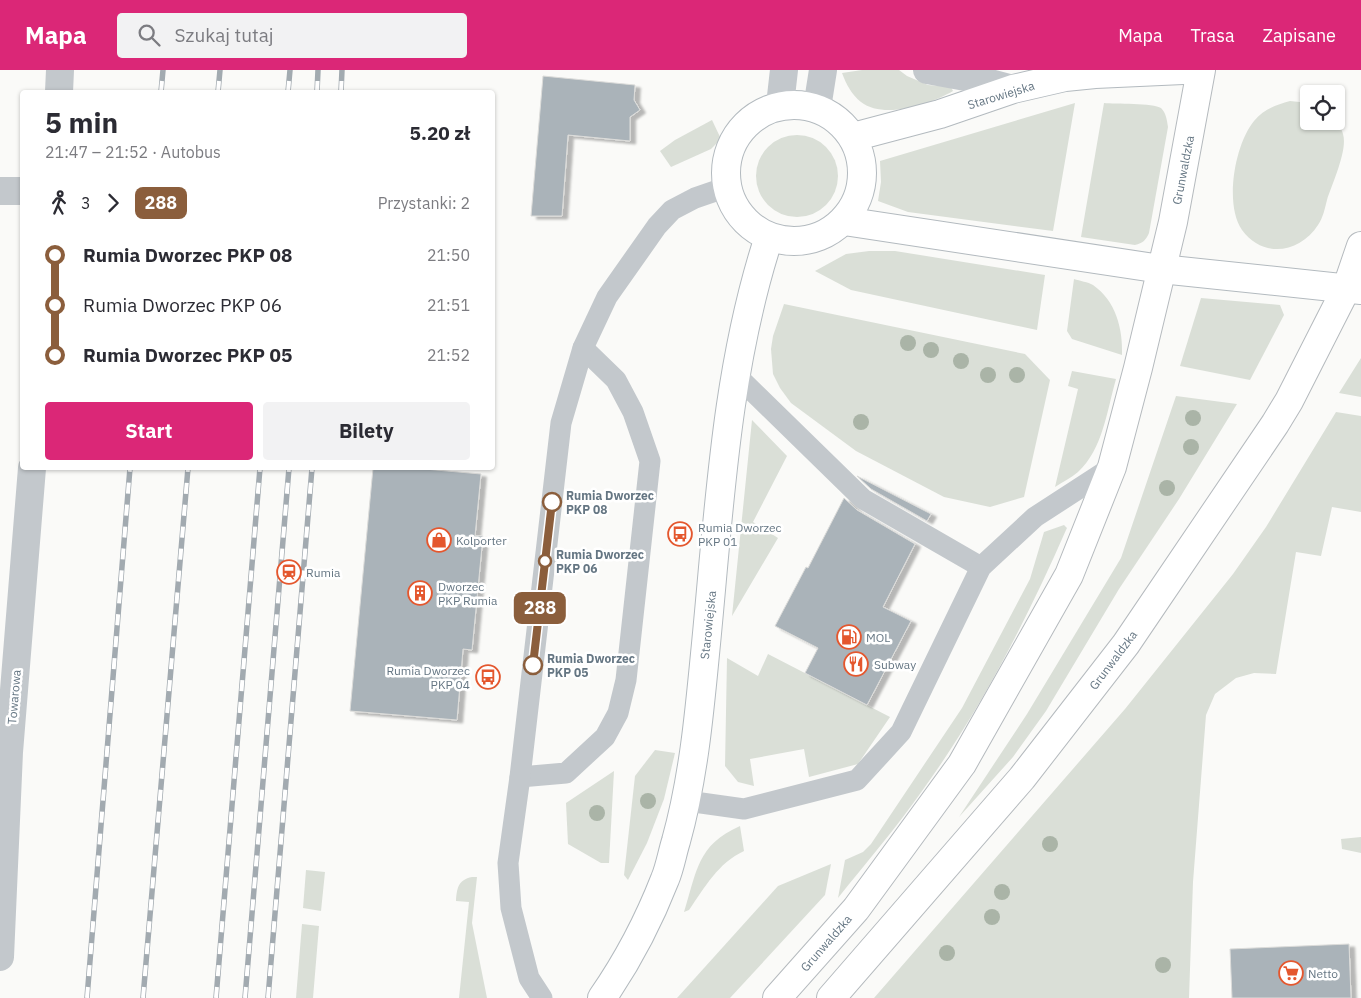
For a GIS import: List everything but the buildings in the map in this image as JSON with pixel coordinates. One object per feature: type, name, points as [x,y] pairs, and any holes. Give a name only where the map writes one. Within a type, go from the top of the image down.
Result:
[{"type":"main road","name":"Starowiejska","points":[[853,137],[940,114],[1013,89],[1065,78],[1095,74],[1182,70]]},
{"type":"main road","name":"Grunwaldzka","points":[[778,998],[856,909],[962,764],[1069,575],[1112,467],[1138,368],[1173,222],[1201,70]]},
{"type":"main road","points":[[796,104],[817,108],[829,113],[838,120],[853,137],[861,158],[863,181],[857,202],[844,221],[828,233],[810,240],[790,242],[769,237],[754,228],[742,217],[732,202],[727,186],[726,173],[727,160],[732,144],[740,131],[754,117],[766,110],[780,105],[796,104]]},
{"type":"main road","points":[[844,221],[1161,269],[1354,289]]},
{"type":"main road","name":"Starowiejska","points":[[602,998],[614,981],[647,919],[666,878],[687,801],[700,705],[729,410],[754,284],[769,237]]},
{"type":"main road","name":"Grunwaldzka","points":[[832,998],[1022,778],[1126,644],[1275,424],[1354,289],[1361,246]]},
{"type":"street","points":[[59,90],[60,70]]},
{"type":"street","points":[[780,105],[784,70]]},
{"type":"street","points":[[817,108],[823,70]]},
{"type":"street","points":[[927,70],[972,78],[1013,89]]},
{"type":"street","points":[[0,191],[20,191]]},
{"type":"street","name":"Towarowa","points":[[0,957],[9,752],[32,470]]},
{"type":"lane","points":[[542,998],[528,978],[511,908],[508,863],[520,777],[561,423],[583,348],[607,297],[657,226],[672,210],[694,198],[727,186]]},
{"type":"lane","points":[[520,777],[566,773],[604,737],[618,713],[626,680],[650,461],[633,412],[616,380],[583,348]]},
{"type":"lane","points":[[736,375],[863,499],[981,567]]},
{"type":"lane","points":[[687,801],[744,809],[857,780],[901,732],[981,567],[1034,517],[1112,467]]},
{"type":"shaded area","points":[[862,70],[899,70],[907,76],[928,85],[951,87],[953,91],[920,105],[894,110],[882,110],[861,102],[847,85],[842,73]]},
{"type":"shaded area","points":[[1290,101],[1300,102],[1300,130],[1342,130],[1344,141],[1339,167],[1324,213],[1318,225],[1301,242],[1292,247],[1271,249],[1260,245],[1242,230],[1237,219],[1233,190],[1237,159],[1247,131],[1262,113]]},
{"type":"shaded area","points":[[1075,103],[1053,231],[908,212],[878,201],[881,182],[880,161]]},
{"type":"shaded area","points":[[1104,103],[1157,106],[1163,110],[1167,119],[1168,127],[1149,233],[1144,241],[1135,245],[1081,237]]},
{"type":"shaded area","points":[[712,120],[721,139],[711,149],[671,167],[660,151],[675,140]]},
{"type":"shaded area","points":[[797,135],[813,138],[826,147],[835,160],[838,176],[835,192],[826,205],[813,214],[797,217],[781,214],[768,205],[759,192],[756,176],[759,160],[768,147],[781,138]]},
{"type":"shaded area","points":[[869,251],[895,251],[1045,275],[1037,330],[851,290],[815,271],[846,254]]},
{"type":"shaded area","points":[[1074,279],[1093,285],[1113,307],[1121,335],[1122,355],[1072,339],[1067,331]]},
{"type":"shaded area","points":[[1201,298],[1280,305],[1284,315],[1250,380],[1180,366]]},
{"type":"shaded area","points":[[784,304],[1025,354],[1050,380],[1024,497],[990,507],[944,497],[856,451],[791,403],[773,374],[771,349],[773,336]]},
{"type":"shaded area","points":[[1361,358],[1361,397],[1339,393]]},
{"type":"shaded area","points":[[1072,371],[1116,379],[1099,441],[1093,452],[1078,472],[1055,487],[1078,389],[1068,386]]},
{"type":"shaded area","points":[[1176,396],[1237,404],[1179,499],[1119,589],[1046,711],[1013,757],[959,817],[1027,714],[1121,558]]},
{"type":"shaded area","points":[[1336,412],[1361,416],[1361,512],[1332,507],[1321,556],[1296,552],[1276,674],[1254,673],[1236,678],[1215,694],[1206,715],[1193,882],[1189,998],[874,998],[1125,709],[1233,574],[1266,527]]},
{"type":"shaded area","points":[[752,420],[787,456],[753,522],[778,538],[732,616]]},
{"type":"shaded area","points":[[1064,525],[1067,528],[1035,598],[983,697],[943,761],[912,805],[838,898],[845,860],[863,852],[871,844],[962,708],[1030,579],[1044,532]]},
{"type":"shaded area","points":[[768,654],[890,717],[858,764],[809,777],[804,749],[750,759],[754,786],[738,782],[725,766],[727,658],[758,676]]},
{"type":"shaded area","points":[[655,750],[675,753],[664,799],[647,843],[628,880],[624,875],[635,776]]},
{"type":"shaded area","points":[[614,771],[609,863],[601,863],[568,844],[566,803]]},
{"type":"shaded area","points":[[740,826],[744,851],[719,869],[689,910],[684,912],[696,872],[707,851],[726,833]]},
{"type":"shaded area","points":[[1361,837],[1361,853],[1342,849],[1341,839]]},
{"type":"shaded area","points":[[831,864],[825,895],[730,998],[677,998],[778,886]]},
{"type":"shaded area","points":[[306,870],[325,872],[321,911],[303,908]]},
{"type":"shaded area","points":[[477,877],[472,923],[487,998],[459,998],[469,902],[456,901],[456,896],[461,882]]},
{"type":"shaded area","points":[[302,924],[319,926],[313,998],[296,998]]},
{"type":"railway","points":[[161,90],[163,70]]},
{"type":"railway","points":[[218,90],[220,70]]},
{"type":"railway","points":[[288,90],[290,70]]},
{"type":"railway","points":[[317,90],[318,70]]},
{"type":"railway","points":[[341,90],[342,70]]},
{"type":"railway","points":[[87,998],[130,470]]},
{"type":"railway","points":[[143,998],[188,470]]},
{"type":"railway","points":[[216,998],[260,470]]},
{"type":"railway","points":[[245,998],[289,470]]},
{"type":"railway","points":[[268,998],[312,470]]},
{"type":"bus line","name":"288","points":[[533,665],[552,502]]},
{"type":"place","name":"Rumia Dworzec PKP 08","points":[[552,502]]},
{"type":"place","name":"Rumia Dworzec PKP 01","points":[[680,534]]},
{"type":"place","name":"Kolporter","points":[[439,540]]},
{"type":"place","name":"Rumia Dworzec PKP 06","points":[[545,561]]},
{"type":"place","name":"Rumia","points":[[289,572]]},
{"type":"place","name":"Dworzec PKP Rumia","points":[[420,593]]},
{"type":"place","name":"MOL","points":[[849,637]]},
{"type":"place","name":"Subway","points":[[856,664]]},
{"type":"place","name":"Rumia Dworzec PKP 05","points":[[533,665]]},
{"type":"place","name":"Rumia Dworzec PKP 04","points":[[488,677]]},
{"type":"place","name":"Netto","points":[[1291,973]]}]
